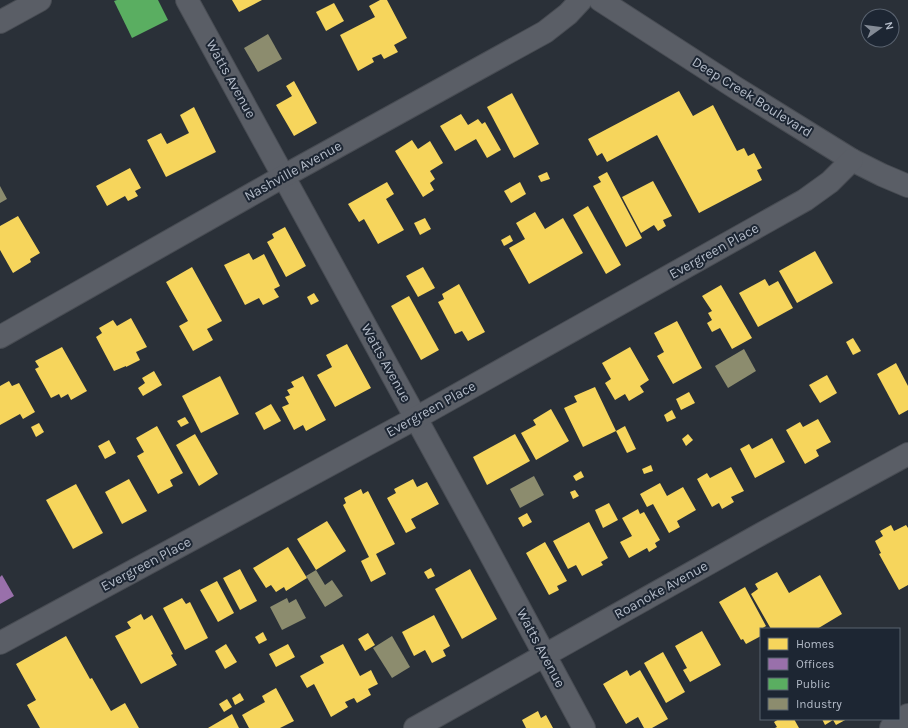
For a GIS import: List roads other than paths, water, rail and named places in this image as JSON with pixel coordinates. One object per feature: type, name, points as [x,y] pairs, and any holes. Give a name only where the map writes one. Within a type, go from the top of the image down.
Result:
[{"type":"street","points":[[0,22],[40,0]]},
{"type":"street","name":"Watts Avenue","points":[[187,0],[481,536],[584,728]]},
{"type":"street","name":"Nashville Avenue","points":[[0,337],[284,176],[545,32],[568,14],[581,0]]},
{"type":"street","name":"Deep Creek Boulevard","points":[[600,0],[736,88],[852,160],[908,186]]},
{"type":"street","name":"Evergreen Place","points":[[0,643],[416,418],[805,200],[830,182],[852,160]]},
{"type":"street","name":"Roanoke Avenue","points":[[415,728],[908,454]]},
{"type":"street","points":[[891,728],[900,720]]}]
